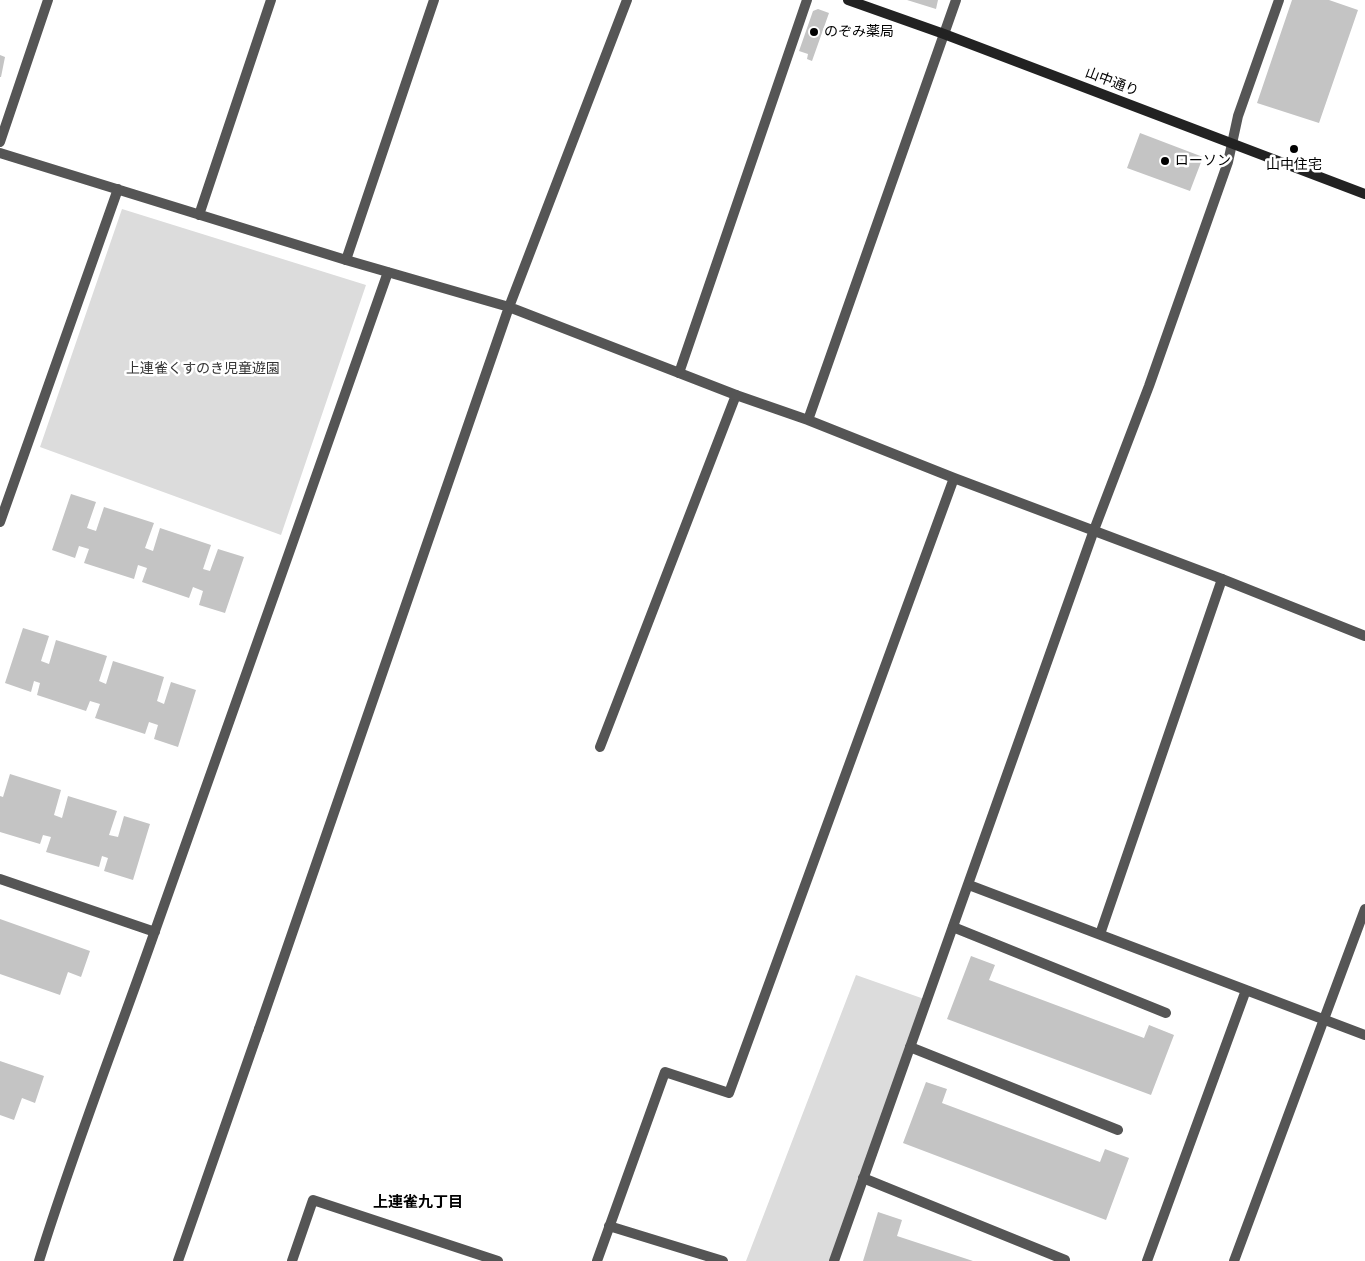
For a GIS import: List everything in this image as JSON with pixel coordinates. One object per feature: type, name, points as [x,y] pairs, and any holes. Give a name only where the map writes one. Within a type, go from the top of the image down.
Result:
[{"type":"street","points":[[0,142],[48,0]]},
{"type":"street","points":[[199,215],[271,0]]},
{"type":"street","points":[[346,260],[434,0]]},
{"type":"street","points":[[178,1261],[509,306],[627,0]]},
{"type":"street","points":[[679,373],[807,0]]},
{"type":"street","name":"山中通り","points":[[848,0],[944,34],[1365,194]]},
{"type":"street","points":[[808,420],[956,0]]},
{"type":"street","points":[[834,1261],[1094,530],[1152,377],[1228,162],[1238,116],[1279,0]]},
{"type":"street","points":[[0,153],[346,260],[509,306],[736,395],[808,420],[954,478],[1222,579],[1365,636]]},
{"type":"street","points":[[0,522],[118,189]]},
{"type":"street","points":[[38,1261],[56,1205],[155,932],[388,272]]},
{"type":"street","points":[[600,747],[736,395]]},
{"type":"street","points":[[597,1261],[665,1072],[729,1093],[954,478]]},
{"type":"street","points":[[1100,934],[1222,579]]},
{"type":"street","points":[[0,879],[155,932]]},
{"type":"street","points":[[969,885],[1365,1035]]},
{"type":"street","points":[[1234,1261],[1365,908]]},
{"type":"street","points":[[953,927],[1166,1013]]},
{"type":"street","points":[[1147,1261],[1246,990]]},
{"type":"street","points":[[910,1046],[1118,1130]]},
{"type":"street","points":[[863,1178],[1065,1260]]},
{"type":"street","points":[[292,1261],[313,1200],[498,1261]]},
{"type":"street","points":[[610,1226],[723,1261]]},
{"type":"green space","name":"上連雀くすのき児童遊園","points":[[122,209],[366,285],[281,535],[40,447]]},
{"type":"green space","points":[[856,975],[927,1000],[834,1261],[746,1261]]},
{"type":"building","points":[[907,0],[938,0],[936,9]]},
{"type":"building","points":[[1292,0],[1329,0],[1358,10],[1319,123],[1257,103]]},
{"type":"building","points":[[818,9],[829,13],[812,61],[807,59],[808,54],[799,51],[813,11]]},
{"type":"building","points":[[0,55],[5,57],[1,77],[0,77]]},
{"type":"building","points":[[1140,133],[1203,157],[1190,191],[1127,168]]},
{"type":"building","points":[[71,494],[96,502],[87,528],[96,531],[104,507],[154,523],[145,548],[153,551],[160,528],[211,545],[203,569],[210,571],[218,549],[244,557],[225,613],[199,605],[203,591],[193,587],[189,598],[142,582],[147,568],[138,565],[134,579],[84,563],[89,549],[79,546],[75,558],[52,550]]},
{"type":"building","points":[[23,628],[49,636],[41,661],[49,664],[56,640],[107,656],[99,681],[106,684],[113,661],[164,677],[157,701],[164,704],[171,682],[196,690],[178,747],[154,739],[158,725],[149,722],[145,734],[95,718],[100,704],[90,701],[86,711],[37,695],[40,683],[34,681],[31,692],[5,683]]},
{"type":"building","points":[[10,774],[61,790],[54,815],[62,818],[68,796],[117,811],[109,835],[118,837],[124,816],[150,824],[133,880],[104,871],[108,858],[102,856],[99,867],[46,852],[51,837],[43,835],[40,844],[0,832],[0,796],[3,797]]},
{"type":"building","points":[[0,919],[90,951],[81,977],[68,972],[60,995],[0,974]]},
{"type":"building","points":[[971,956],[995,965],[989,980],[1144,1038],[1149,1025],[1174,1035],[1151,1095],[947,1019]]},
{"type":"building","points":[[0,1061],[44,1076],[35,1103],[22,1098],[14,1120],[0,1115]]},
{"type":"building","points":[[926,1082],[947,1089],[942,1103],[1100,1162],[1105,1149],[1129,1158],[1106,1220],[903,1143]]},
{"type":"building","points":[[878,1212],[902,1220],[897,1236],[973,1261],[863,1261]]},
{"type":"place","name":"のぞみ薬局","points":[[814,32]]},
{"type":"place","name":"山中住宅","points":[[1294,149]]},
{"type":"place","name":"ローソン","points":[[1165,161]]},
{"type":"district","name":"上連雀九丁目","points":[[418,1202]]}]
